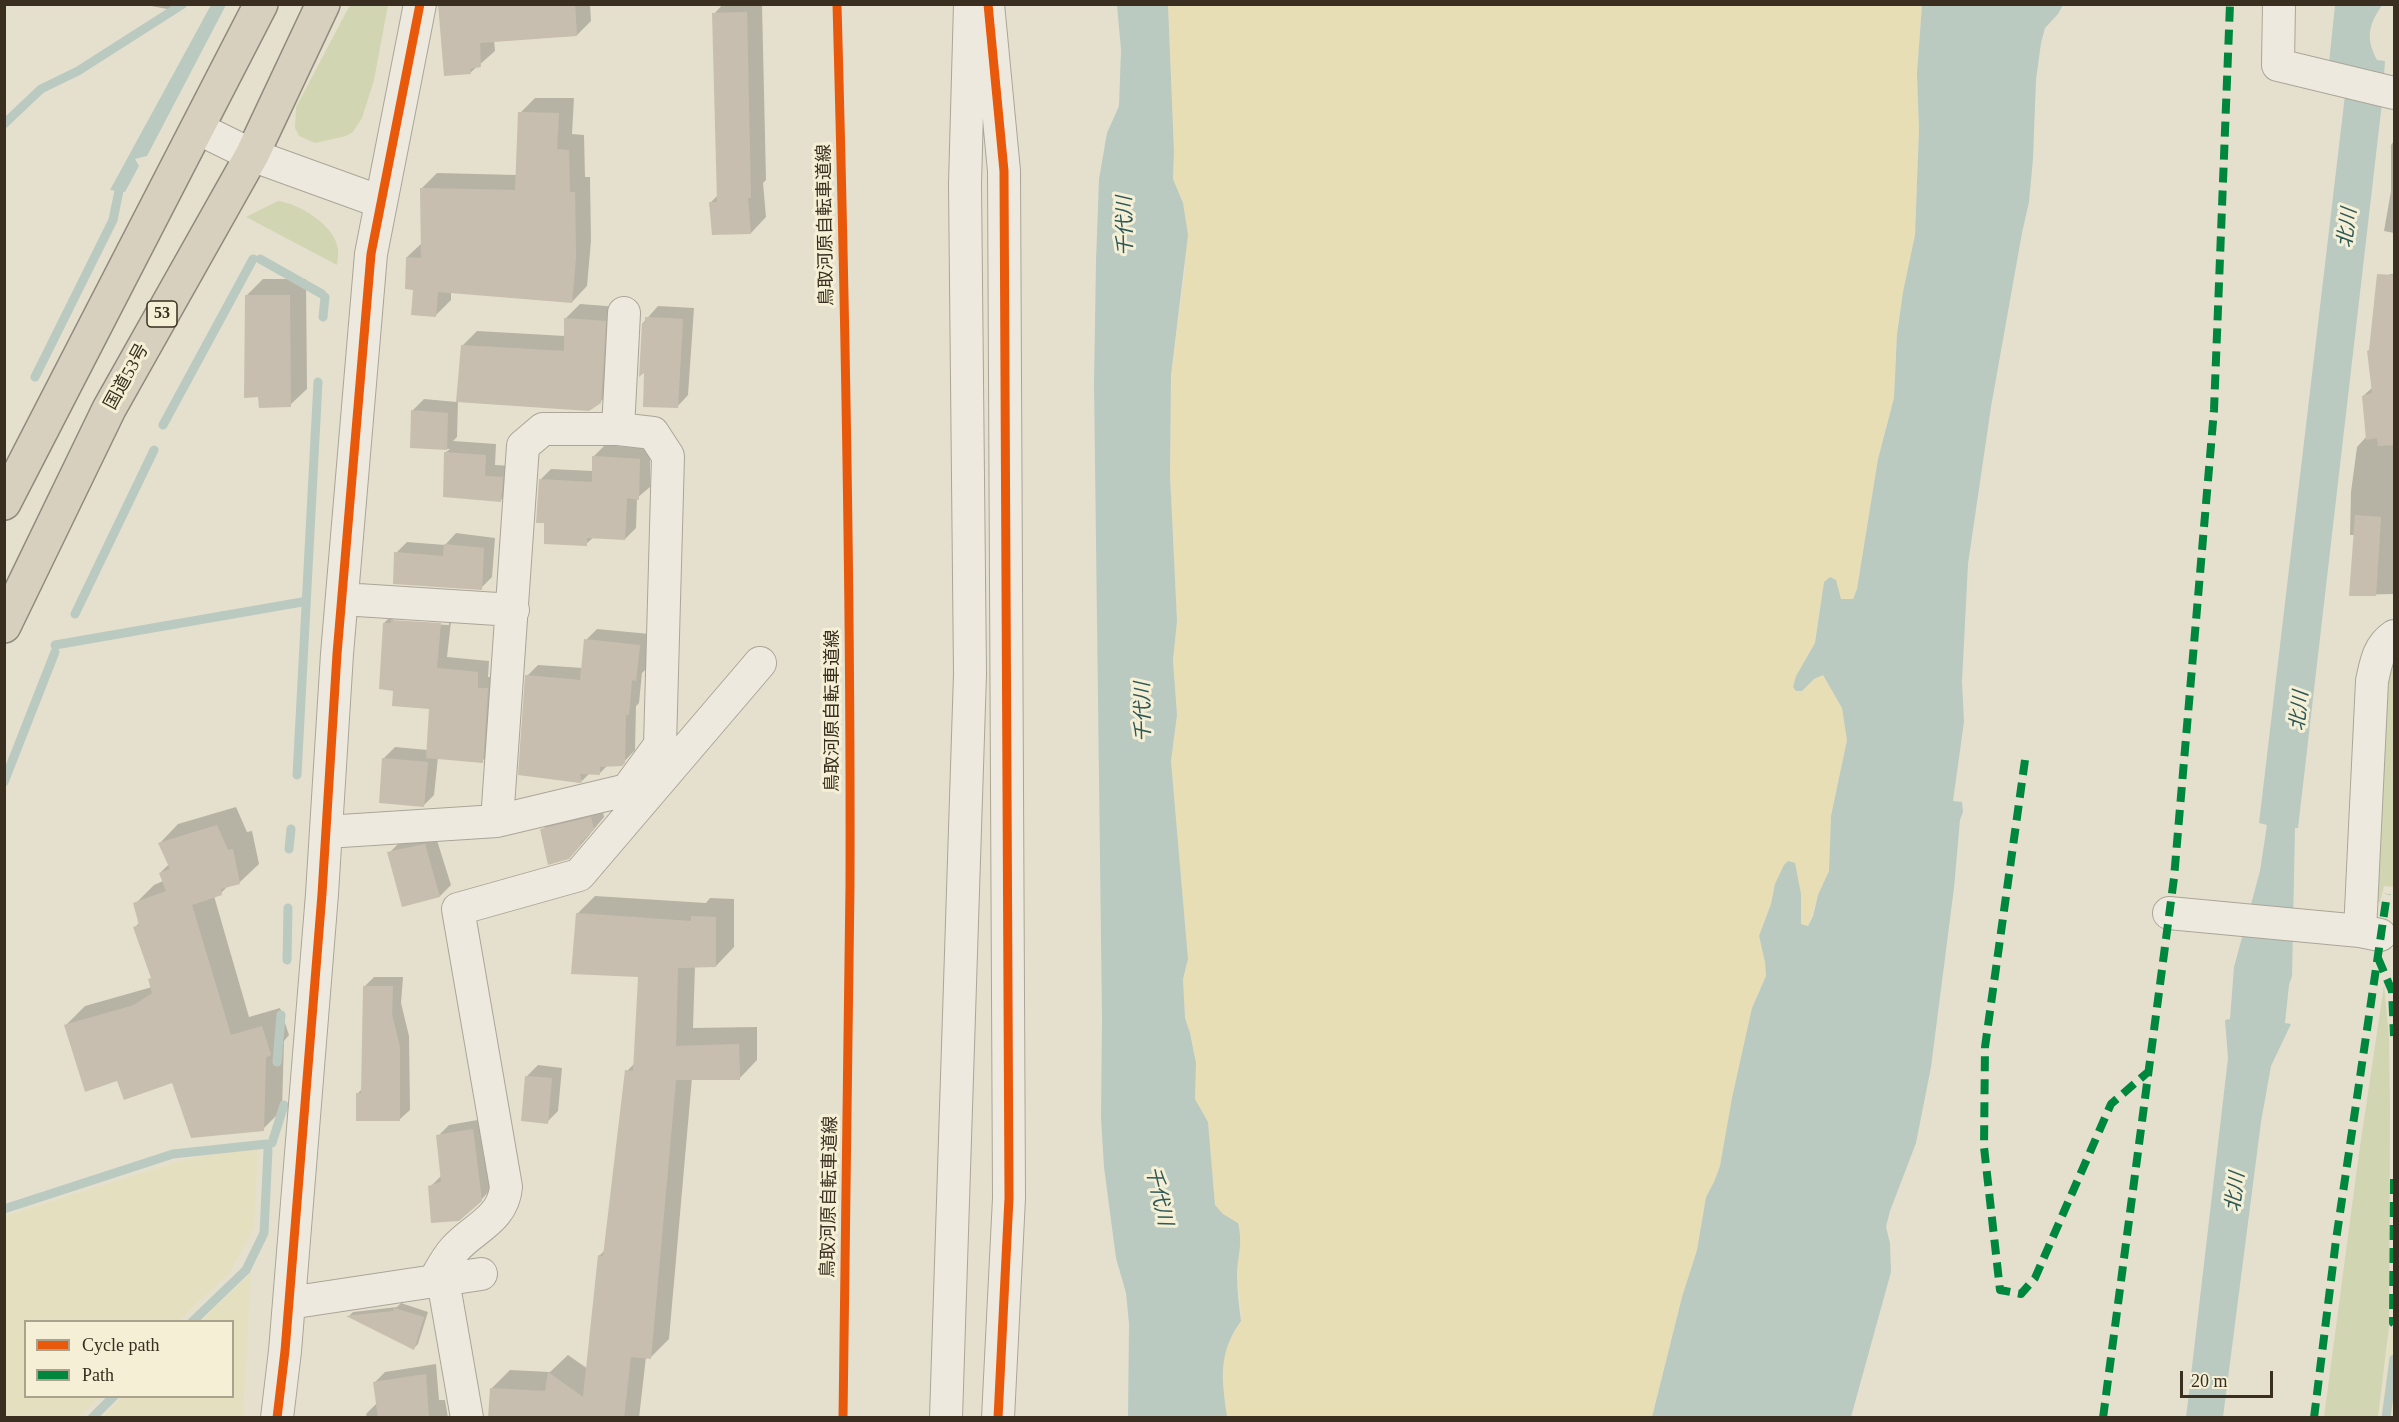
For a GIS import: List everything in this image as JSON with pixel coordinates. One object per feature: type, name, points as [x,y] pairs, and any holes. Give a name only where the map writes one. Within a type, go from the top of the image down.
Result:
[{"type":"highway","points":[[4,503],[261,4]]},
{"type":"highway","name":"国道53号","points":[[4,626],[109,410],[252,155],[323,4]]},
{"type":"street","points":[[278,1418],[289,1303],[342,599],[371,254],[420,4]]},
{"type":"street","points":[[946,1418],[970,674],[965,184],[970,4]]},
{"type":"street","points":[[988,4],[1004,182],[1009,1198],[998,1418]]},
{"type":"street","points":[[2279,4],[2278,65],[2392,92]]},
{"type":"street","points":[[197,128],[252,155],[381,202]]},
{"type":"street","points":[[618,429],[624,313]]},
{"type":"street","points":[[326,832],[496,821],[627,790],[660,744],[668,456],[652,433],[618,429],[543,429],[523,446],[513,610],[496,821]]},
{"type":"street","points":[[342,599],[513,610]]},
{"type":"street","points":[[2169,913],[2370,933],[2372,681],[2378,654],[2386,641],[2394,636]]},
{"type":"street","points":[[467,1418],[438,1281],[453,1250],[500,1210],[505,1199],[506,1187],[458,909],[579,875],[760,663]]},
{"type":"street","points":[[289,1303],[481,1274]]},
{"type":"shaded area","points":[[258,1148],[254,1227],[230,1272],[179,1320],[24,1320],[24,1398],[99,1398],[79,1417],[5,1417],[5,1216],[187,1159]]},
{"type":"shaded area","points":[[251,1273],[243,1417],[102,1417],[122,1398],[234,1398],[234,1320],[202,1320]]},
{"type":"shaded area","points":[[2391,1328],[2394,1338],[2394,1417],[2381,1417]]},
{"type":"green space","points":[[350,5],[388,5],[374,80],[362,118],[353,132],[346,136],[315,143],[299,136],[295,128],[296,107]]},
{"type":"green space","points":[[278,201],[295,206],[314,216],[329,230],[338,247],[337,265],[246,217]]},
{"type":"green space","points":[[2394,644],[2394,887],[2384,886],[2380,902],[2373,906],[2377,697]]},
{"type":"green space","points":[[2384,985],[2389,1037],[2389,1327],[2378,1417],[2324,1417],[2359,1153]]},
{"type":"sand","points":[[1168,5],[1922,5],[1917,73],[1919,130],[1915,235],[1897,334],[1894,398],[1878,459],[1857,589],[1853,599],[1841,599],[1824,582],[1815,643],[1796,676],[1793,687],[1802,691],[1814,679],[1823,675],[1842,708],[1847,740],[1831,816],[1829,871],[1808,926],[1801,925],[1801,917],[1775,884],[1771,904],[1759,936],[1766,976],[1752,1008],[1720,1166],[1706,1197],[1697,1250],[1682,1297],[1652,1417],[1227,1417],[1222,1368],[1224,1353],[1241,1320],[1237,1279],[1240,1237],[1238,1223],[1223,1214],[1215,1205],[1208,1122],[1195,1099],[1196,1063],[1185,1018],[1183,979],[1188,959],[1171,761],[1177,715],[1173,660],[1177,621],[1170,474],[1171,375],[1185,270],[1183,203],[1173,179]]},
{"type":"water","points":[[211,5],[226,5],[147,156],[135,159],[139,166],[125,192],[110,190]]},
{"type":"water","name":"千代川","points":[[1117,5],[1168,5],[1173,179],[1183,203],[1188,235],[1171,375],[1170,474],[1177,621],[1173,660],[1177,715],[1171,761],[1188,959],[1183,979],[1185,1018],[1196,1063],[1195,1099],[1208,1122],[1215,1205],[1223,1214],[1238,1223],[1240,1237],[1237,1274],[1241,1321],[1228,1345],[1223,1368],[1227,1417],[1128,1417],[1129,1324],[1126,1293],[1116,1258],[1104,1167],[1101,1118],[1102,1018],[1094,384],[1099,179],[1107,133],[1119,106],[1121,50]]},
{"type":"water","points":[[1922,5],[2063,5],[2045,28],[2041,43],[2036,80],[2029,202],[1991,407],[1968,564],[1962,682],[1964,722],[1953,801],[1962,802],[1963,812],[1960,820],[1954,888],[1931,1067],[1916,1143],[1886,1227],[1890,1243],[1891,1272],[1851,1417],[1652,1417],[1682,1297],[1697,1250],[1706,1197],[1720,1166],[1752,1008],[1766,976],[1759,936],[1771,904],[1775,884],[1784,865],[1788,861],[1795,863],[1801,894],[1801,924],[1808,926],[1829,871],[1831,816],[1847,740],[1842,708],[1823,675],[1814,679],[1802,691],[1796,691],[1793,687],[1796,676],[1815,643],[1824,582],[1830,577],[1836,580],[1841,599],[1853,599],[1857,589],[1878,459],[1894,398],[1897,334],[1915,235],[1919,130],[1917,73]]},
{"type":"water","name":"北川","points":[[2335,5],[2382,5],[2374,19],[2370,38],[2377,60],[2385,61],[2298,828],[2295,828],[2292,976],[2285,1023],[2291,1024],[2271,1066],[2261,1122],[2223,1417],[2186,1418],[2228,1058],[2225,1020],[2230,1019],[2234,967],[2260,871],[2267,825],[2259,823],[2345,95],[2329,63]]},
{"type":"building","points":[[438,4],[575,4],[577,36],[480,43],[481,67],[470,69],[471,74],[444,76]]},
{"type":"building","points":[[747,12],[751,198],[748,198],[751,234],[712,235],[709,202],[717,202],[712,13]]},
{"type":"building","points":[[518,112],[559,113],[557,149],[569,150],[570,192],[575,192],[576,258],[572,303],[438,292],[436,317],[411,315],[413,290],[405,289],[406,257],[421,258],[420,188],[515,190]]},
{"type":"building","points":[[2377,274],[2394,275],[2394,445],[2378,446],[2377,438],[2366,440],[2362,396],[2372,393],[2367,351],[2369,350]]},
{"type":"building","points":[[245,295],[290,295],[291,407],[259,408],[258,397],[244,398]]},
{"type":"building","points":[[645,317],[683,319],[678,408],[643,407],[644,373],[639,377],[642,323],[645,323]]},
{"type":"building","points":[[564,318],[606,321],[601,403],[589,411],[456,402],[461,345],[564,351]]},
{"type":"building","points":[[411,410],[448,413],[447,450],[410,448]]},
{"type":"building","points":[[444,452],[486,455],[485,476],[503,477],[501,502],[443,497]]},
{"type":"building","points":[[592,456],[640,459],[639,500],[627,498],[625,540],[587,538],[587,546],[544,544],[544,523],[536,523],[539,479],[592,482]]},
{"type":"building","points":[[2355,515],[2381,517],[2376,596],[2349,596]]},
{"type":"building","points":[[444,544],[484,548],[482,590],[393,584],[394,552],[443,556]]},
{"type":"building","points":[[391,620],[441,623],[437,668],[478,672],[478,688],[488,688],[483,763],[426,758],[429,709],[392,706],[393,691],[379,689],[383,623],[391,623]]},
{"type":"building","points":[[584,639],[640,645],[636,681],[632,680],[629,715],[626,715],[625,763],[622,766],[600,767],[600,775],[580,774],[582,782],[580,783],[518,775],[525,675],[580,680]]},
{"type":"building","points":[[382,758],[428,762],[424,807],[379,803]]},
{"type":"building","points":[[591,817],[594,829],[569,859],[548,865],[540,829]]},
{"type":"building","points":[[217,825],[228,850],[233,849],[240,884],[221,889],[222,895],[192,905],[231,1035],[262,1026],[271,1055],[266,1057],[264,1131],[191,1138],[172,1083],[124,1100],[117,1081],[85,1092],[64,1025],[134,1005],[152,993],[148,979],[151,978],[133,927],[139,925],[133,903],[166,891],[159,873],[170,869],[158,843]]},
{"type":"building","points":[[425,844],[440,897],[402,907],[387,852]]},
{"type":"building","points":[[576,913],[691,921],[691,916],[716,917],[716,967],[678,968],[676,1046],[739,1044],[740,1080],[676,1080],[651,1359],[631,1357],[624,1418],[488,1418],[490,1388],[545,1391],[548,1372],[583,1397],[598,1255],[603,1256],[625,1070],[633,1071],[638,977],[571,974]]},
{"type":"building","points":[[363,986],[393,986],[392,1014],[400,1047],[400,1121],[356,1121],[356,1093],[361,1093]]},
{"type":"building","points":[[525,1076],[552,1078],[548,1124],[521,1121]]},
{"type":"building","points":[[473,1129],[482,1201],[459,1221],[431,1223],[428,1186],[441,1182],[436,1135]]},
{"type":"building","points":[[394,1308],[424,1317],[414,1350],[346,1316],[393,1311]]},
{"type":"building","points":[[426,1374],[429,1418],[378,1418],[373,1382]]},
{"type":"waterway","points":[[4,124],[41,89],[78,71],[183,4]]},
{"type":"waterway","points":[[35,377],[113,220],[121,181]]},
{"type":"waterway","points":[[163,425],[253,259]]},
{"type":"waterway","points":[[260,259],[322,294]]},
{"type":"waterway","points":[[323,317],[325,297]]},
{"type":"waterway","points":[[297,775],[318,382]]},
{"type":"waterway","points":[[75,614],[154,450]]},
{"type":"waterway","points":[[55,645],[302,602]]},
{"type":"waterway","points":[[4,782],[55,652]]},
{"type":"waterway","points":[[289,849],[291,829]]},
{"type":"waterway","points":[[287,960],[288,908]]},
{"type":"waterway","points":[[277,1062],[281,1015]]},
{"type":"waterway","points":[[272,1143],[284,1105]]},
{"type":"waterway","points":[[4,1209],[173,1154],[267,1144]]},
{"type":"waterway","points":[[194,1320],[246,1270],[264,1233],[268,1150]]},
{"type":"waterway","points":[[2386,1418],[2394,1359]]},
{"type":"waterway","points":[[92,1418],[112,1398]]},
{"type":"marked path","points":[[2103,1418],[2174,878],[2214,410],[2230,4]]},
{"type":"marked path","points":[[2025,760],[1985,1047],[1984,1147],[2000,1290],[2021,1294],[2035,1278],[2111,1104],[2148,1072]]},
{"type":"marked path","points":[[2314,1418],[2336,1240],[2387,894]]},
{"type":"marked path","points":[[2378,958],[2392,991],[2394,1036]]},
{"type":"marked path","points":[[2394,1179],[2394,1324]]},
{"type":"cycle path","points":[[277,1418],[285,1351],[322,894],[337,654],[371,254],[420,4]]},
{"type":"cycle path","name":"鳥取河原自転車道線","points":[[837,4],[850,665],[849,1018],[843,1418]]},
{"type":"cycle path","points":[[988,4],[1004,171],[1009,1198],[998,1418]]}]
